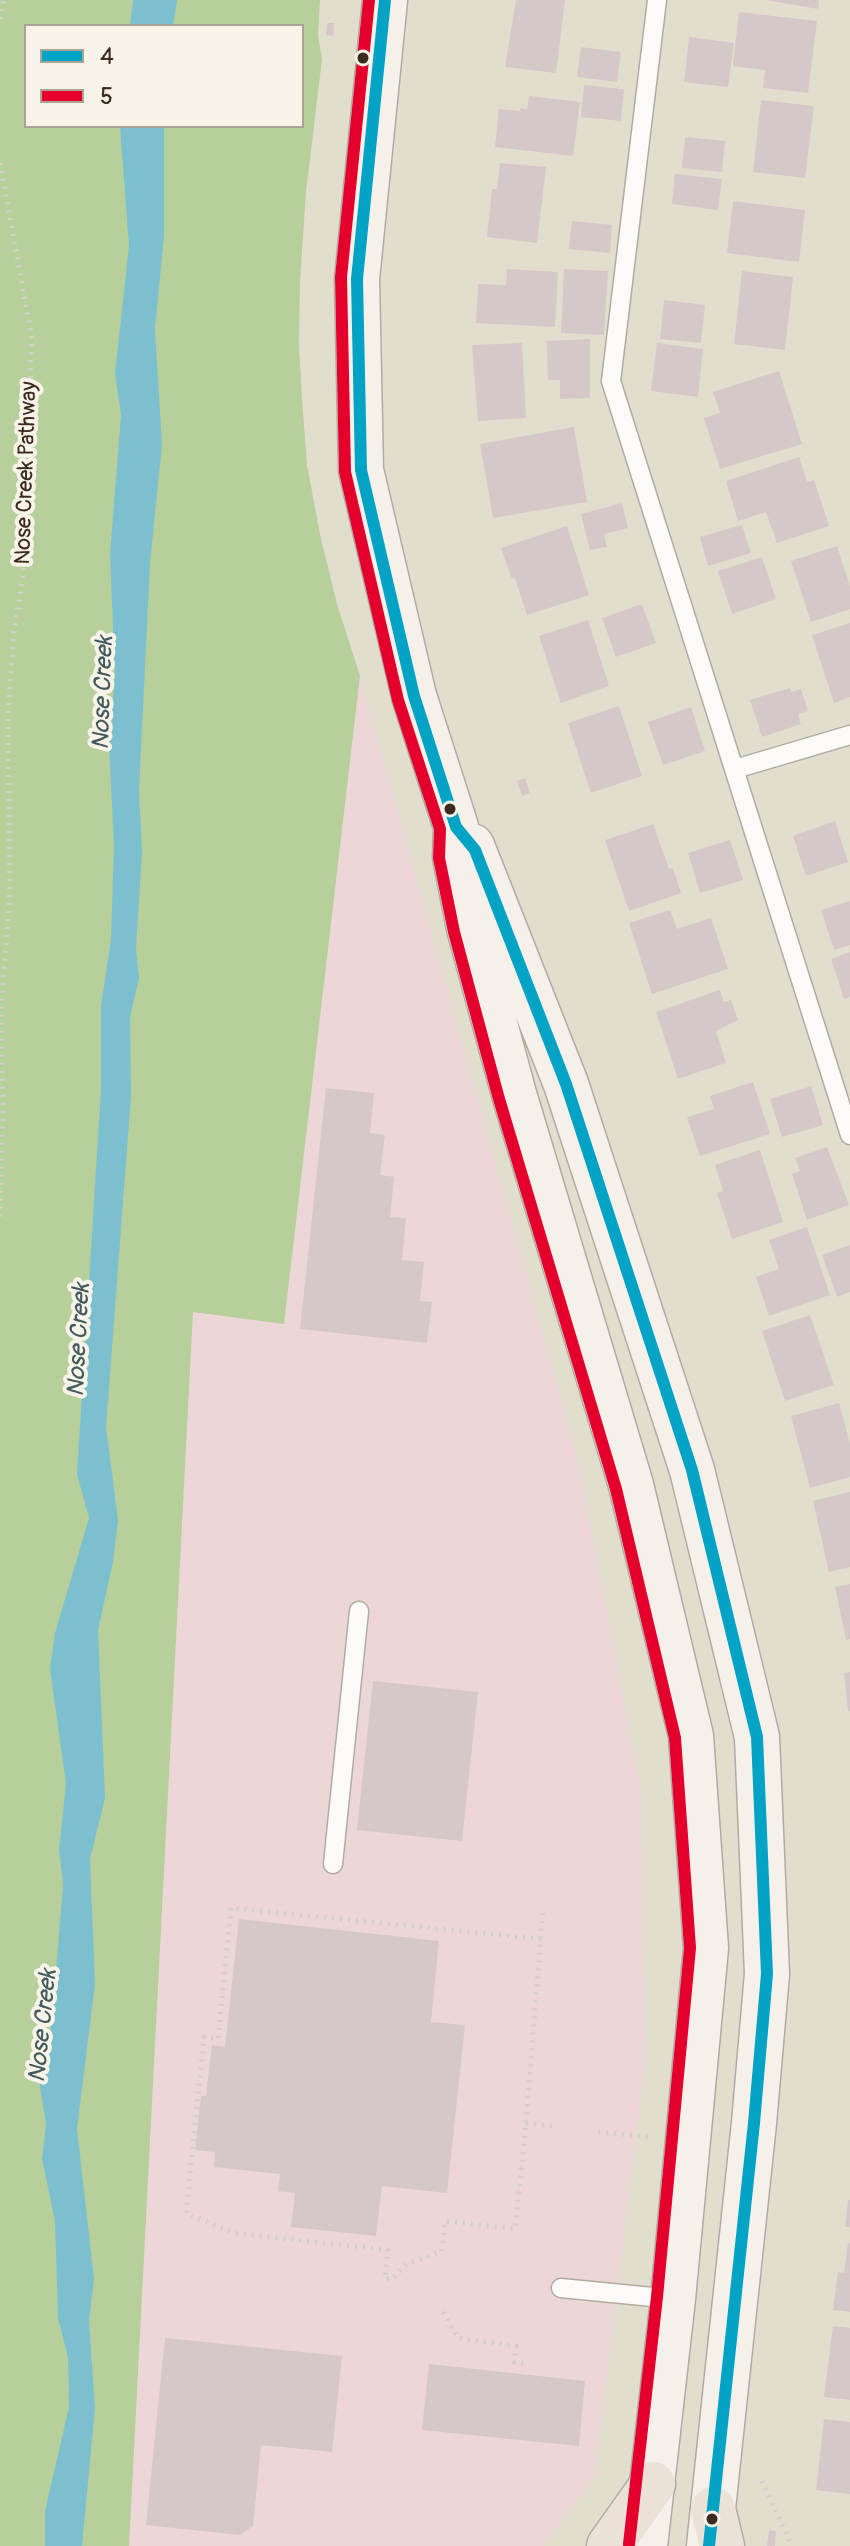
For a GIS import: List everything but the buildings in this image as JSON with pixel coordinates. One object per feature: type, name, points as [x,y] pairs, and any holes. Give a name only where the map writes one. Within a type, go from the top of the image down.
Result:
[{"type":"main road","points":[[385,0],[357,279],[361,470],[414,696],[456,827],[455,857],[469,928],[514,1094],[631,1485],[691,1736],[706,1948],[673,2299],[645,2546]]},
{"type":"main road","points":[[456,827],[475,850],[566,1084],[692,1470],[757,1737],[767,1974],[715,2534]]},
{"type":"main road","points":[[609,2546],[653,2484]]},
{"type":"lane","points":[[657,0],[611,381],[850,1135]]},
{"type":"lane","points":[[735,769],[850,735]]},
{"type":"lane","points":[[333,1864],[359,1611]]},
{"type":"lane","points":[[561,2288],[673,2299]]},
{"type":"path","points":[[0,19],[4,0]]},
{"type":"path","name":"Nose Creek Pathway","points":[[0,163],[32,338],[23,576],[14,632],[8,712],[10,891],[1,1010],[3,1106],[0,1217]]},
{"type":"path","points":[[541,1939],[231,1908],[218,2039],[204,2037],[186,2213],[234,2233],[388,2250],[385,2279],[392,2279],[407,2264],[442,2251],[445,2221],[515,2229],[526,2123],[541,1939],[543,1909]]},
{"type":"path","points":[[526,2123],[557,2127]]},
{"type":"path","points":[[598,2132],[650,2137]]},
{"type":"path","points":[[443,2312],[458,2338],[516,2346],[514,2362],[524,2363]]},
{"type":"path","points":[[762,2481],[792,2546]]},
{"type":"shaded area","points":[[360,676],[578,1461],[641,1792],[645,2063],[594,2477],[542,2546],[129,2546],[193,1312],[284,1324]]},
{"type":"green space","points":[[0,0],[320,0],[318,35],[322,59],[306,192],[300,281],[302,399],[307,465],[321,539],[337,604],[360,676],[284,1324],[193,1312],[129,2546],[0,2546]]},
{"type":"water","points":[[133,0],[177,0],[173,24],[130,24]]},
{"type":"water","points":[[120,128],[164,128],[164,236],[155,329],[162,444],[150,563],[139,791],[142,852],[136,948],[139,978],[130,1017],[131,1096],[106,1427],[118,1520],[113,1562],[98,1630],[105,1798],[90,1859],[95,1984],[77,2129],[94,2279],[89,2321],[95,2408],[82,2546],[45,2546],[45,2511],[69,2407],[68,2357],[58,2318],[55,2221],[42,2159],[46,2124],[39,2081],[52,2021],[63,1884],[59,1850],[66,1784],[50,1669],[55,1633],[89,1518],[77,1474],[101,1089],[101,1006],[111,939],[114,845],[109,745],[115,675],[110,555],[121,415],[115,373],[129,246]]},
{"type":"transit line","name":"5","points":[[369,0],[341,277],[345,472],[398,700],[440,829],[439,858],[454,932],[499,1099],[616,1489],[675,1738],[690,1948],[657,2297],[629,2544]]},
{"type":"transit line","name":"4","points":[[385,0],[357,279],[361,470],[414,696],[456,827],[475,850],[566,1084],[692,1470],[757,1737],[767,1974],[709,2546]]},
{"type":"water label","name":"Nose Creek","points":[[104,693]]},
{"type":"water label","name":"Nose Creek","points":[[80,1340]]},
{"type":"water label","name":"Nose Creek","points":[[44,2026]]}]
